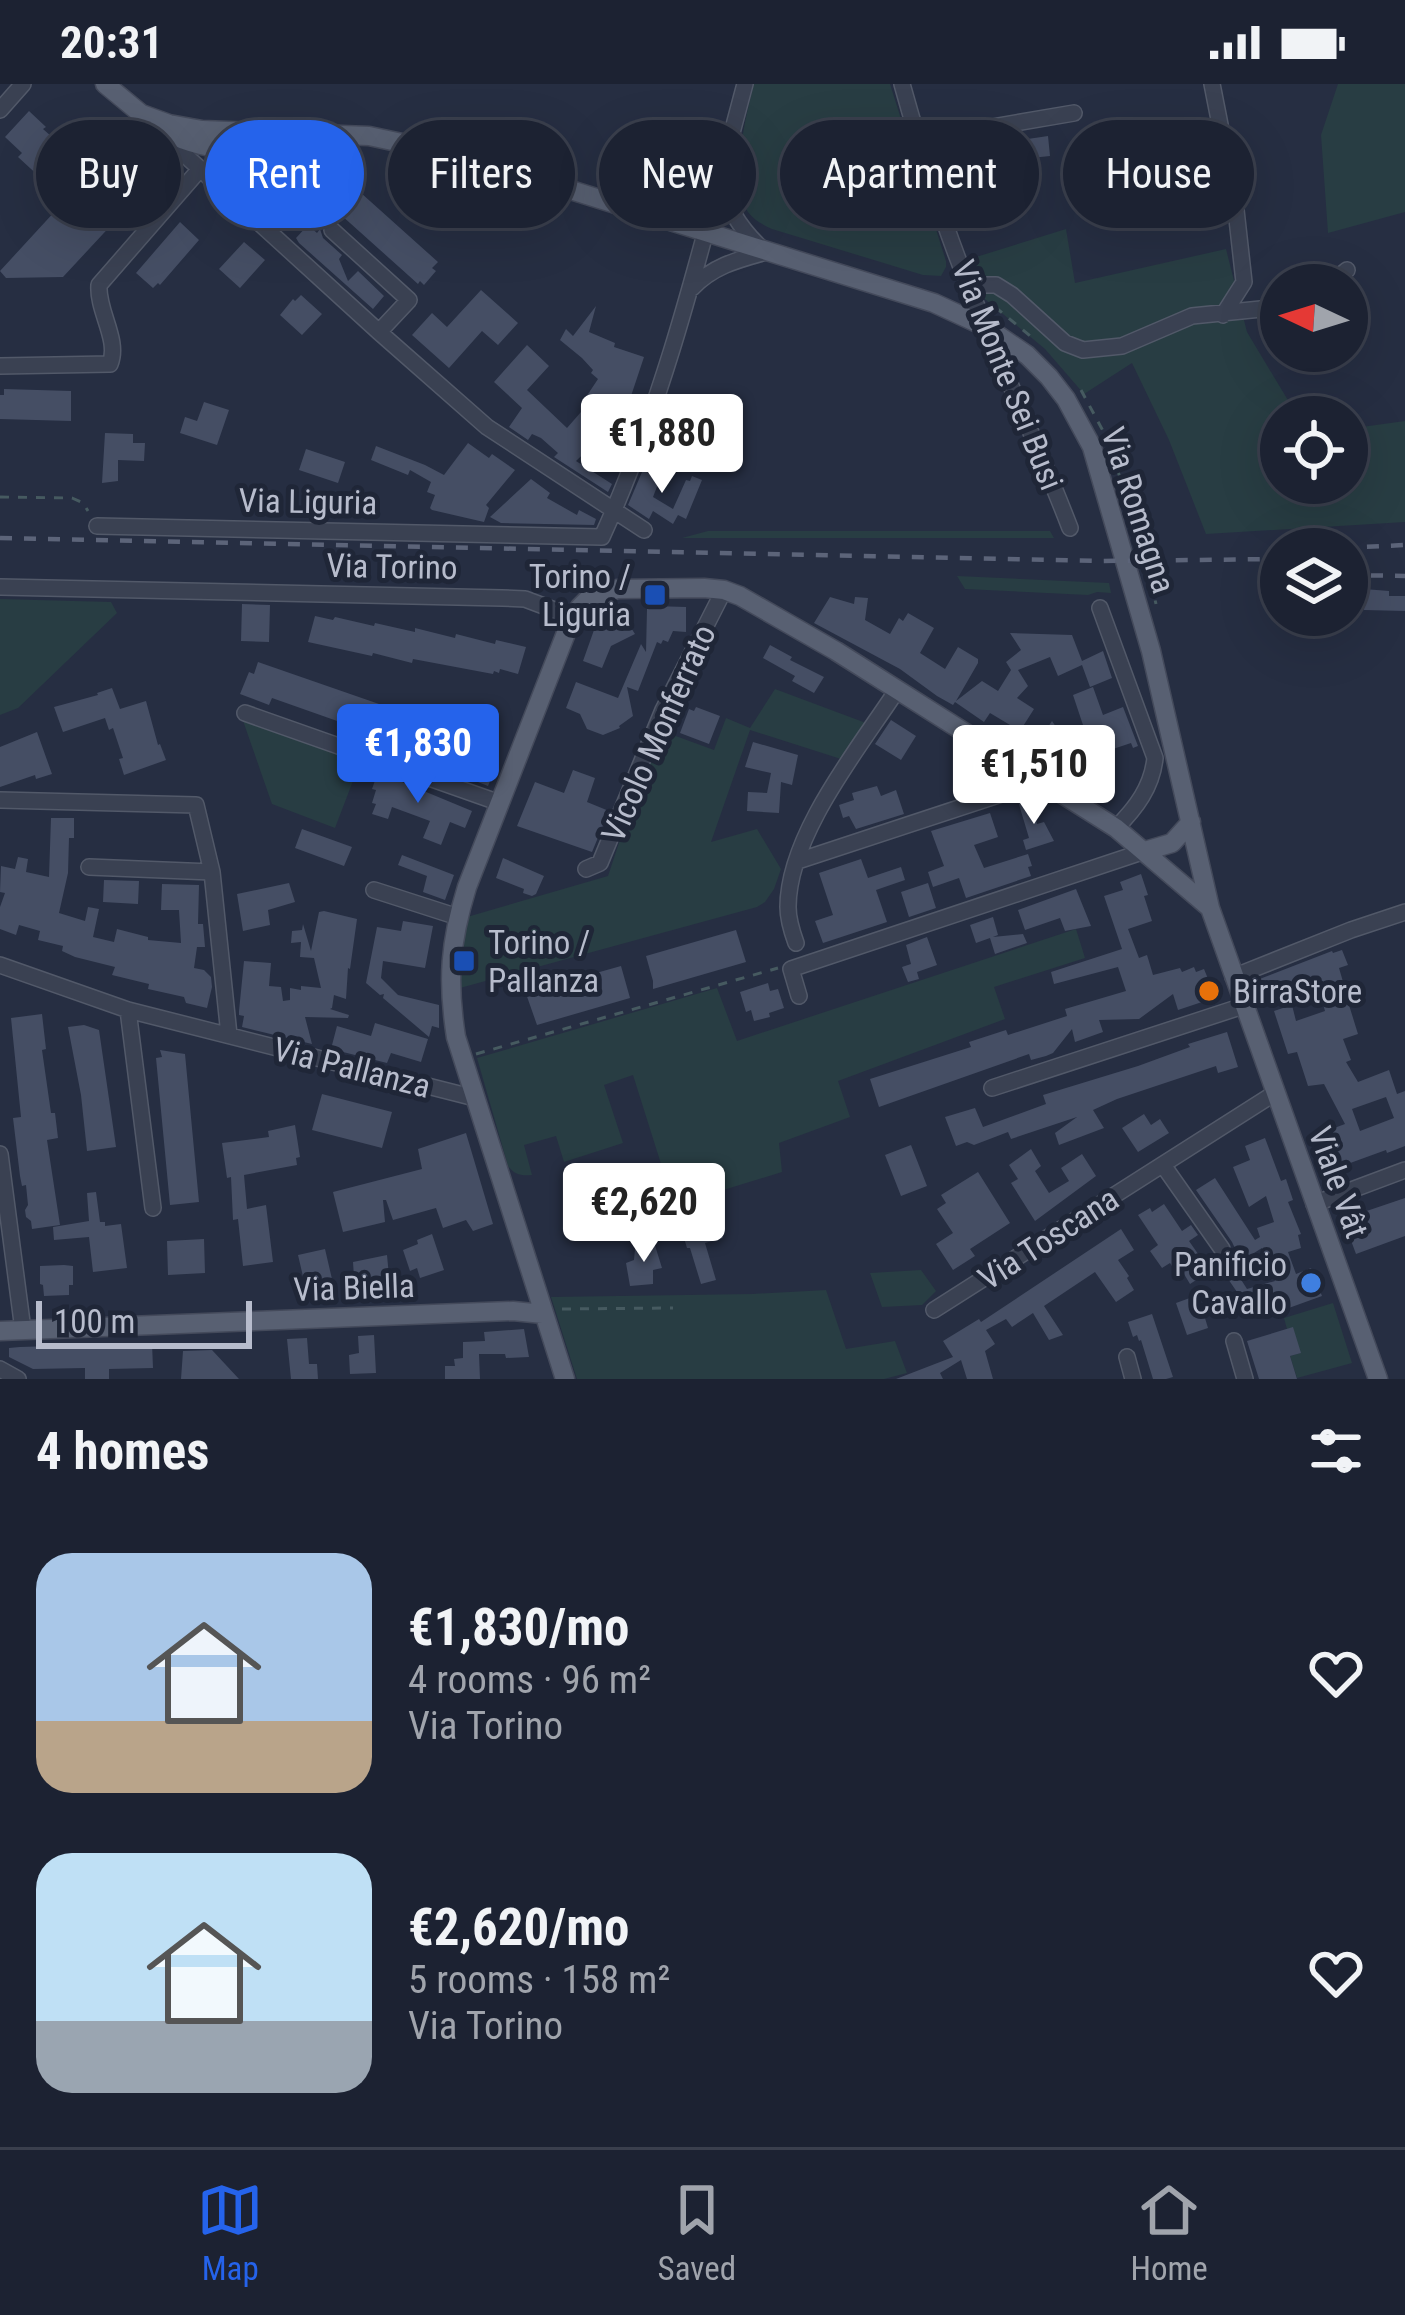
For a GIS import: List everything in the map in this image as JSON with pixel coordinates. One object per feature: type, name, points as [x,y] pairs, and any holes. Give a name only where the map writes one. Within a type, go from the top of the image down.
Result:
[{"type":"main road","name":"Via Romagna","points":[[105,84],[139,113],[205,142]]},
{"type":"main road","name":"Via Romagna","points":[[194,139],[369,136],[388,140]]},
{"type":"main road","name":"Via Romagna","points":[[690,228],[900,291],[986,327],[1049,376],[1092,447],[1141,612],[1210,908]]},
{"type":"main road","points":[[565,1379],[456,1037],[449,962],[458,917],[500,803],[573,617],[588,599],[617,589],[724,590],[783,620],[1116,828],[1210,908]]},
{"type":"main road","points":[[1145,851],[1172,843],[1191,821]]},
{"type":"main road","name":"Viale Vât","points":[[1210,908],[1314,1204],[1352,1284],[1378,1379]]},
{"type":"main road","name":"Via Biella","points":[[0,1331],[513,1311],[543,1314]]},
{"type":"street","points":[[0,110],[23,84]]},
{"type":"street","points":[[735,120],[745,84]]},
{"type":"street","name":"Via Monte Sei Busi","points":[[902,84],[912,120]]},
{"type":"street","points":[[1211,84],[1234,200],[1244,282],[1223,315]]},
{"type":"street","points":[[1033,120],[1074,113]]},
{"type":"street","points":[[205,139],[194,139],[205,173]]},
{"type":"street","points":[[0,366],[110,364],[114,354],[98,285],[200,169]]},
{"type":"street","points":[[265,228],[487,427],[644,530]]},
{"type":"street","points":[[614,511],[707,228]]},
{"type":"street","points":[[743,228],[766,252]]},
{"type":"street","name":"Via Monte Sei Busi","points":[[948,228],[1070,528]]},
{"type":"street","points":[[332,230],[409,300],[379,332]]},
{"type":"street","points":[[690,290],[711,271],[766,252]]},
{"type":"street","points":[[968,285],[996,285],[1065,343],[1083,350],[1122,346],[1192,316],[1260,310]]},
{"type":"street","name":"Via Liguria","points":[[97,526],[602,536],[614,511]]},
{"type":"street","name":"Via Torino","points":[[0,587],[525,599],[573,617]]},
{"type":"street","name":"Vicolo Monferrato","points":[[586,869],[600,863],[663,710],[724,590]]},
{"type":"street","points":[[1100,608],[1155,758],[1147,789],[1116,828]]},
{"type":"street","points":[[796,944],[788,908],[798,860],[818,812],[897,690]]},
{"type":"street","points":[[245,712],[500,803]]},
{"type":"street","points":[[798,860],[1041,781]]},
{"type":"street","name":"Via Pallanza","points":[[0,800],[196,805],[212,872],[229,1036]]},
{"type":"street","points":[[799,995],[789,967],[1145,851]]},
{"type":"street","points":[[89,867],[212,872]]},
{"type":"street","points":[[374,890],[458,917]]},
{"type":"street","points":[[1233,977],[1405,912]]},
{"type":"street","name":"Via Pallanza","points":[[0,965],[128,1010],[475,1098]]},
{"type":"street","points":[[992,1088],[1244,1006]]},
{"type":"street","points":[[128,1010],[153,1208]]},
{"type":"street","name":"Via Toscana","points":[[934,1310],[1275,1093]]},
{"type":"street","points":[[0,1154],[23,1330]]},
{"type":"street","points":[[1162,1165],[1222,1249]]},
{"type":"street","points":[[1314,1204],[1405,1170]]},
{"type":"street","points":[[1234,1340],[1245,1379]]},
{"type":"street","points":[[1127,1357],[1133,1379]]},
{"type":"street","points":[[0,1369],[18,1379]]},
{"type":"path","points":[[0,497],[77,499],[97,526]]},
{"type":"path","points":[[463,1058],[789,967]]},
{"type":"path","points":[[543,1314],[554,1309],[673,1308]]},
{"type":"green space","points":[[754,84],[890,84],[901,120],[780,120],[780,228],[936,228],[946,261],[941,276],[923,275],[772,229],[756,220],[756,120],[746,120]]},
{"type":"green space","points":[[1338,84],[1405,84],[1405,212],[1328,233],[1321,135]]},
{"type":"green space","points":[[1066,229],[1075,283],[1226,249],[1247,332],[1260,354],[1260,372],[1271,372],[1285,396],[1260,396],[1260,504],[1368,504],[1368,426],[1405,421],[1405,522],[1206,534],[1132,363],[1084,394],[1045,349],[968,285],[960,262]]},
{"type":"green space","points":[[708,531],[1050,531],[1054,538],[682,538]]},
{"type":"green space","points":[[957,576],[1109,583],[1111,593],[965,589]]},
{"type":"green space","points":[[0,599],[111,602],[117,613],[18,708],[0,715]]},
{"type":"green space","points":[[775,689],[866,723],[841,759],[750,730],[711,842],[757,829],[781,869],[765,902],[460,988],[467,917],[608,876],[662,731],[714,750],[726,718],[750,728]]},
{"type":"green space","points":[[241,715],[361,760],[335,828],[272,804]]},
{"type":"green space","points":[[1076,929],[1085,958],[994,987],[1005,1019],[838,1081],[850,1117],[779,1143],[782,1172],[720,1191],[725,1207],[679,1221],[633,1075],[604,1085],[623,1143],[564,1162],[556,1136],[524,1145],[532,1175],[518,1174],[508,1166],[477,1058],[717,988],[737,1041]]},
{"type":"green space","points":[[921,1270],[936,1291],[922,1305],[882,1307],[870,1273]]},
{"type":"green space","points":[[826,1290],[846,1349],[895,1341],[907,1373],[884,1379],[577,1379],[551,1297],[752,1294]]},
{"type":"green space","points":[[1333,1303],[1352,1363],[1297,1378],[1290,1356],[1300,1353],[1293,1328],[1287,1329],[1284,1318]]},
{"type":"building","points":[[29,111],[39,120],[36,174],[18,157],[22,153],[5,137]]},
{"type":"building","points":[[1048,136],[1050,156],[1039,157],[1039,137]]},
{"type":"building","points":[[364,196],[388,217],[388,228],[400,228],[438,262],[424,285],[356,228],[364,228]]},
{"type":"building","points":[[181,223],[199,240],[160,285],[153,288],[136,273]]},
{"type":"building","points":[[40,228],[109,228],[63,277],[6,278],[0,271]]},
{"type":"building","points":[[305,228],[317,233],[320,229],[342,255],[339,259],[348,281],[358,271],[384,296],[373,309],[296,238]]},
{"type":"building","points":[[244,242],[265,260],[240,288],[219,269]]},
{"type":"building","points":[[481,290],[518,323],[498,345],[482,331],[449,368],[412,335],[432,313],[447,327]]},
{"type":"building","points":[[301,295],[322,314],[302,335],[280,315]]},
{"type":"building","points":[[596,306],[589,332],[644,357],[630,399],[640,407],[623,452],[601,437],[576,461],[612,484],[608,492],[554,457],[558,453],[541,438],[532,434],[528,440],[509,427],[522,408],[494,382],[527,345],[549,366],[527,390],[567,428],[588,404],[584,400],[598,379],[560,340],[566,329],[573,336]]},
{"type":"building","points":[[4,389],[71,391],[71,421],[0,419]]},
{"type":"building","points":[[204,402],[229,410],[217,445],[180,433],[185,417],[197,421]]},
{"type":"building","points":[[105,433],[133,434],[133,443],[145,443],[144,461],[118,460],[118,481],[102,483]]},
{"type":"building","points":[[468,443],[515,470],[486,505],[484,522],[432,510],[435,495],[427,492],[431,482],[410,470],[408,475],[371,460],[376,446],[444,475]]},
{"type":"building","points":[[306,449],[345,462],[338,483],[299,470]]},
{"type":"building","points":[[645,465],[663,471],[653,497],[673,509],[686,480],[692,476],[702,480],[686,519],[678,515],[673,524],[653,511],[649,519],[628,505]]},
{"type":"building","points":[[531,479],[550,493],[547,498],[577,515],[579,510],[596,519],[594,525],[501,523],[490,517]]},
{"type":"building","points":[[1368,589],[1405,596],[1405,611],[1368,610]]},
{"type":"building","points":[[830,597],[854,604],[855,597],[868,598],[865,620],[890,634],[908,613],[934,628],[920,653],[945,669],[958,647],[978,659],[956,701],[982,681],[998,691],[1011,670],[1006,662],[1021,650],[1010,633],[1072,635],[1082,661],[1103,651],[1112,678],[1090,687],[1082,665],[1058,676],[1050,657],[1018,670],[1028,686],[1017,698],[1034,709],[1020,731],[990,713],[984,722],[814,623]]},
{"type":"building","points":[[242,604],[270,605],[269,642],[241,641]]},
{"type":"building","points":[[686,607],[686,632],[673,631],[668,642],[657,642],[638,691],[627,687],[633,716],[603,735],[587,729],[580,714],[566,708],[576,682],[618,698],[641,644],[646,652],[647,609]]},
{"type":"building","points":[[315,616],[526,647],[518,674],[413,659],[412,663],[308,642]]},
{"type":"building","points":[[624,617],[635,634],[611,646],[602,668],[583,661],[594,630]]},
{"type":"building","points":[[770,645],[824,677],[814,693],[763,658]]},
{"type":"building","points":[[258,662],[428,721],[417,758],[389,744],[391,740],[272,698],[269,705],[240,694]]},
{"type":"building","points":[[1093,687],[1103,715],[1123,707],[1138,746],[1133,748],[1131,743],[1098,754],[1099,758],[1083,763],[1071,784],[1029,756],[1052,721],[1067,743],[1085,731],[1073,695]]},
{"type":"building","points":[[112,688],[120,709],[146,701],[166,760],[124,775],[113,728],[109,730],[105,718],[63,732],[54,707]]},
{"type":"building","points":[[689,709],[720,716],[709,744],[680,733]]},
{"type":"building","points":[[891,720],[916,736],[901,760],[875,744]]},
{"type":"building","points":[[37,732],[52,774],[0,787],[0,747]]},
{"type":"building","points":[[753,742],[798,755],[792,785],[781,782],[779,813],[747,811],[748,792],[767,793],[771,773],[745,767]]},
{"type":"building","points":[[470,751],[498,762],[488,786],[463,776]]},
{"type":"building","points":[[573,770],[595,778],[587,802],[609,811],[592,852],[517,826],[535,782],[564,793]]},
{"type":"building","points":[[378,772],[472,811],[465,828],[450,822],[441,845],[423,838],[430,821],[392,807],[388,819],[372,814]]},
{"type":"building","points":[[877,786],[881,796],[896,790],[904,814],[856,829],[849,816],[843,818],[839,805],[854,800],[852,793]]},
{"type":"building","points":[[1030,797],[1037,824],[1044,822],[1054,841],[1026,850],[1023,840],[1029,838],[1018,801]]},
{"type":"building","points":[[990,813],[998,837],[974,845],[984,868],[1028,854],[1031,876],[966,898],[959,878],[933,887],[928,872],[944,866],[931,831]]},
{"type":"building","points":[[51,818],[74,818],[59,913],[85,921],[88,907],[99,909],[93,937],[114,942],[117,929],[148,940],[181,943],[179,910],[161,910],[162,884],[199,885],[198,924],[203,924],[205,947],[197,947],[194,968],[211,977],[207,1008],[148,989],[149,984],[112,975],[115,967],[75,957],[62,951],[63,946],[38,940],[40,931],[19,925],[16,935],[0,929],[5,893],[0,892],[1,866],[15,869],[18,857],[28,859],[26,872],[49,877]]},
{"type":"building","points":[[302,829],[352,847],[344,866],[295,848]]},
{"type":"building","points":[[402,855],[454,875],[445,900],[423,892],[427,876],[398,865]]},
{"type":"building","points":[[503,858],[544,876],[536,894],[523,893],[524,889],[496,878]]},
{"type":"building","points":[[861,859],[868,878],[901,867],[905,880],[876,890],[887,922],[823,943],[815,921],[833,915],[819,873]]},
{"type":"building","points":[[1141,874],[1152,921],[1128,929],[1139,958],[1147,955],[1153,975],[1180,968],[1182,972],[1204,969],[1213,991],[1211,999],[1178,1010],[1173,994],[1139,1019],[1099,1020],[1103,1032],[1075,1042],[1072,1029],[1046,1056],[1031,1060],[1029,1054],[879,1107],[870,1079],[971,1047],[969,1042],[1006,1030],[1008,1035],[1067,1016],[1065,1009],[1126,991],[1118,967],[1054,984],[1051,972],[1122,949],[1104,896],[1123,890],[1120,882]]},
{"type":"building","points":[[104,880],[139,881],[138,904],[103,902]]},
{"type":"building","points":[[289,883],[295,902],[268,910],[270,925],[243,931],[237,894]]},
{"type":"building","points":[[928,883],[936,908],[909,917],[901,892]]},
{"type":"building","points":[[1076,889],[1091,926],[1065,931],[1060,918],[1025,930],[1018,910]]},
{"type":"building","points":[[319,912],[357,919],[346,999],[334,995],[330,1009],[348,1018],[305,1017],[312,1044],[242,1027],[244,961],[271,963],[269,986],[281,987],[283,1001],[290,1000],[290,988],[321,988],[314,958],[300,957],[301,942],[291,943],[292,931],[302,930],[303,924],[311,951]]},
{"type":"building","points":[[993,917],[998,935],[993,937],[1023,934],[1027,943],[995,954],[990,938],[976,943],[970,925]]},
{"type":"building","points":[[403,921],[433,926],[425,968],[383,961],[381,978],[398,995],[439,1005],[439,1028],[432,1026],[429,1037],[366,983],[377,927],[401,931]]},
{"type":"building","points":[[736,930],[746,962],[653,989],[646,956]]},
{"type":"building","points":[[927,937],[937,965],[917,972],[919,979],[908,982],[902,967],[911,964],[906,945]]},
{"type":"building","points":[[1342,950],[1348,965],[1339,968],[1346,992],[1361,987],[1365,999],[1349,1005],[1358,1034],[1343,1039],[1351,1060],[1346,1062],[1358,1082],[1389,1070],[1397,1094],[1405,1091],[1405,1146],[1331,1170],[1318,1134],[1345,1124],[1324,1084],[1308,1086],[1297,1052],[1288,1054],[1274,1011],[1292,1005],[1296,1021],[1325,1011],[1319,990],[1287,1000],[1281,984],[1259,986],[1257,980]],"holes":[[[1386,1097],[1394,1118],[1360,1131],[1352,1109]]]},
{"type":"building","points":[[621,966],[630,998],[537,1025],[524,988],[537,984],[539,989]]},
{"type":"building","points":[[768,983],[770,991],[778,989],[784,1008],[754,1021],[740,992]]},
{"type":"building","points":[[42,1014],[46,1049],[42,1050],[58,1138],[47,1140],[60,1225],[32,1229],[26,1217],[26,1185],[22,1186],[20,1176],[13,1118],[21,1117],[11,1018]]},
{"type":"building","points":[[375,1023],[428,1039],[421,1062],[391,1053],[387,1063],[331,1049],[337,1026],[371,1036]]},
{"type":"building","points":[[68,1027],[99,1030],[116,1147],[87,1151]]},
{"type":"building","points":[[1227,1032],[1238,1067],[1218,1073],[1216,1066],[1117,1099],[1093,1110],[1104,1128],[1059,1145],[1055,1133],[1077,1117],[1011,1139],[1008,1132],[974,1145],[956,1146],[945,1117],[975,1108],[983,1127],[1046,1104],[1043,1095]]},
{"type":"building","points":[[160,1050],[185,1054],[199,1202],[170,1205],[156,1058],[162,1057]]},
{"type":"building","points":[[322,1094],[392,1112],[382,1148],[312,1130]]},
{"type":"building","points":[[1144,1114],[1151,1125],[1160,1119],[1169,1133],[1138,1152],[1122,1128]]},
{"type":"building","points":[[295,1125],[297,1165],[244,1175],[247,1209],[266,1205],[273,1262],[243,1266],[222,1143],[269,1137],[268,1131]]},
{"type":"building","points":[[466,1133],[493,1224],[473,1231],[466,1220],[443,1228],[436,1208],[393,1220],[383,1200],[385,1222],[343,1232],[333,1192],[422,1169],[418,1149]]},
{"type":"building","points":[[1265,1138],[1281,1181],[1286,1179],[1293,1200],[1288,1202],[1301,1234],[1301,1248],[1288,1252],[1296,1274],[1311,1268],[1322,1296],[1286,1309],[1256,1313],[1254,1305],[1232,1311],[1228,1295],[1237,1292],[1224,1273],[1233,1267],[1247,1289],[1275,1281],[1262,1248],[1241,1261],[1196,1190],[1215,1178],[1255,1240],[1260,1237],[1257,1228],[1274,1222],[1266,1196],[1249,1207],[1233,1167],[1250,1160],[1245,1146]]},
{"type":"building","points":[[911,1145],[927,1186],[901,1196],[885,1155]]},
{"type":"building","points":[[1031,1149],[1041,1166],[1035,1171],[1049,1193],[1069,1181],[1061,1168],[1082,1154],[1096,1176],[1035,1221],[1011,1183],[1018,1179],[1009,1165]]},
{"type":"building","points":[[978,1172],[1010,1223],[970,1249],[975,1256],[953,1270],[936,1244],[953,1233],[937,1209],[946,1203],[941,1195]]},
{"type":"building","points":[[96,1192],[100,1222],[121,1224],[127,1268],[93,1272],[89,1237],[54,1240],[53,1227],[89,1221],[87,1193]]},
{"type":"building","points":[[1405,1198],[1405,1236],[1356,1254],[1343,1219]]},
{"type":"building","points":[[1164,1204],[1182,1231],[1191,1225],[1198,1235],[1189,1241],[1210,1271],[1190,1284],[1170,1263],[1162,1268],[1150,1251],[1158,1245],[1138,1215]]},
{"type":"building","points":[[697,1228],[699,1234],[721,1228],[723,1238],[705,1243],[716,1280],[701,1284],[684,1238],[685,1231]]},
{"type":"building","points":[[1121,1229],[1134,1250],[1118,1260],[1134,1290],[1116,1302],[1095,1272],[1044,1306],[1063,1335],[1049,1340],[1033,1313],[1012,1327],[1006,1319],[986,1330],[995,1344],[985,1351],[993,1379],[967,1379],[961,1360],[940,1373],[943,1379],[896,1379],[953,1357],[943,1341],[981,1322]]},
{"type":"building","points":[[432,1234],[444,1270],[420,1278],[417,1268],[410,1271],[403,1250]]},
{"type":"building","points":[[204,1239],[205,1273],[168,1275],[167,1241]]},
{"type":"building","points":[[653,1239],[662,1268],[653,1270],[653,1284],[630,1286],[626,1263],[634,1260],[642,1242]]},
{"type":"building","points":[[325,1249],[332,1279],[305,1285],[298,1255]]},
{"type":"building","points":[[387,1255],[390,1287],[355,1292],[353,1262]]},
{"type":"building","points":[[40,1266],[73,1266],[69,1295],[44,1296]]},
{"type":"building","points":[[1198,1295],[1208,1328],[1187,1335],[1176,1303]]},
{"type":"building","points":[[1152,1314],[1173,1377],[1166,1379],[1153,1379],[1141,1340],[1133,1337],[1128,1322]]},
{"type":"building","points":[[1293,1327],[1301,1353],[1290,1356],[1297,1379],[1259,1379],[1247,1341]]},
{"type":"building","points":[[524,1329],[529,1357],[479,1354],[480,1379],[445,1379],[445,1366],[455,1366],[454,1359],[463,1358],[463,1342],[485,1341],[484,1332]]},
{"type":"building","points":[[374,1335],[376,1373],[350,1374],[349,1355],[359,1353],[358,1336]]},
{"type":"building","points":[[307,1338],[309,1364],[317,1364],[318,1379],[291,1379],[287,1339]]},
{"type":"building","points":[[152,1343],[153,1368],[109,1369],[109,1379],[85,1379],[85,1368],[33,1369],[9,1357],[9,1348]]},
{"type":"building","points":[[212,1350],[239,1379],[181,1379],[183,1351]]},
{"type":"railway","points":[[0,538],[1102,561],[1260,559]]},
{"type":"railway","points":[[1368,547],[1405,545]]},
{"type":"railway","points":[[1368,575],[1405,576]]},
{"type":"place","name":"Torino / Liguria","points":[[655,595]]},
{"type":"place","name":"Torino / Pallanza","points":[[464,961]]},
{"type":"place","name":"BirraStore","points":[[1209,991]]},
{"type":"place","name":"Panificio Cavallo","points":[[1311,1283]]}]
